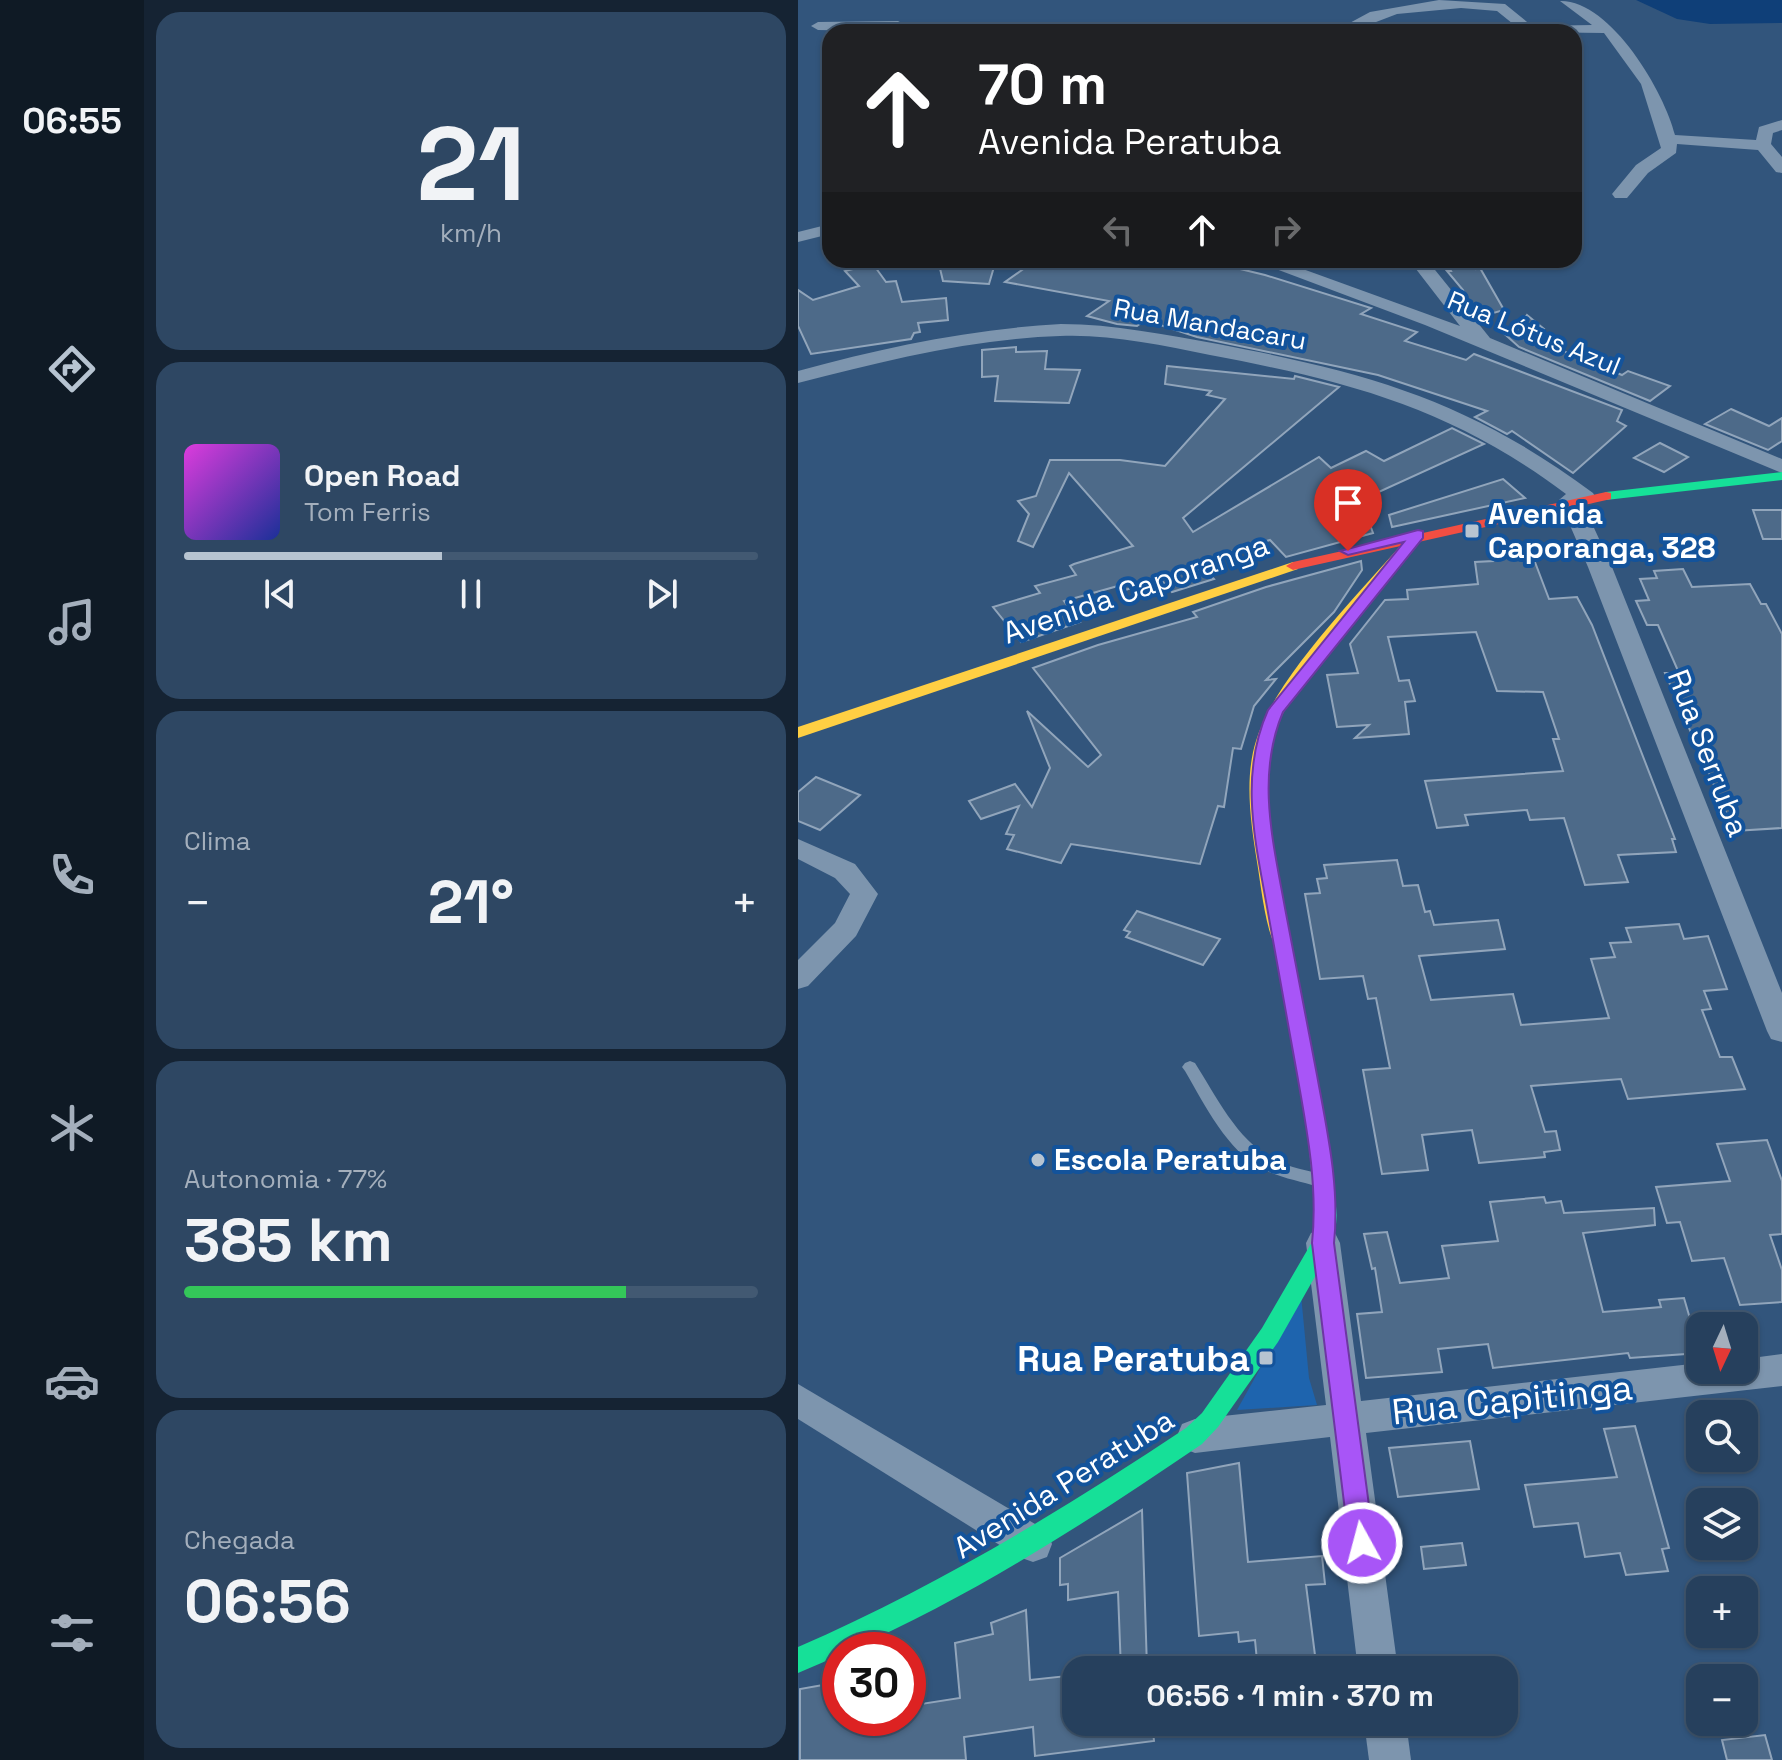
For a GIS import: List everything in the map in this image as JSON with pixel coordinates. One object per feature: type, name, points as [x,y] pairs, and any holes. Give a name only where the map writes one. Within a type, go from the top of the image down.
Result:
[{"type":"street","points":[[1567,1],[1608,29],[1638,61],[1653,89],[1668,139],[1670,150],[1642,169],[1621,194]]},
{"type":"street","points":[[1355,24],[1386,7],[1457,2],[1502,8],[1522,24]]},
{"type":"street","points":[[818,26],[822,26]]},
{"type":"street","points":[[1582,29],[1608,29]]},
{"type":"street","points":[[1763,145],[1765,130],[1782,125]]},
{"type":"street","points":[[1668,139],[1763,145],[1782,168]]},
{"type":"street","points":[[798,237],[822,231]]},
{"type":"street","name":"Rua Lótus Azul","points":[[1283,268],[1432,321],[1782,467]]},
{"type":"street","points":[[1424,268],[1485,344]]},
{"type":"street","name":"Rua Mandacaru","points":[[798,377],[898,350],[976,337],[1061,330],[1138,335],[1324,371],[1407,397],[1495,435],[1578,499]]},
{"type":"street","name":"Avenida Caporanga","points":[[798,733],[1261,575],[1418,534],[1578,499],[1782,476]]},
{"type":"street","name":"Rua Serruba","points":[[1578,499],[1782,1031]]},
{"type":"street","name":"Avenida Peratuba","points":[[798,1660],[918,1607],[1033,1544],[1194,1436],[1210,1420],[1270,1335],[1323,1243],[1326,1215],[1318,1136],[1261,828],[1258,775],[1263,740],[1276,710],[1418,534]]},
{"type":"street","points":[[798,848],[846,872],[860,883],[864,894],[846,929],[798,978]]},
{"type":"street","points":[[1323,1243],[1376,1656]]},
{"type":"street","name":"Rua Capitinga","points":[[1194,1436],[1346,1416],[1782,1370]]},
{"type":"street","points":[[798,1400],[1033,1544]]},
{"type":"street","points":[[1387,1736],[1390,1760]]},
{"type":"lane","points":[[1190,1067],[1213,1104],[1249,1149],[1274,1166],[1322,1181]]},
{"type":"shaded area","points":[[1636,0],[1782,0],[1782,23],[1710,24],[1677,19]]},
{"type":"shaded area","points":[[1301,1295],[1309,1378],[1317,1405],[1237,1410]]},
{"type":"building","points":[[876,268],[886,282],[896,281],[902,302],[946,298],[948,320],[918,323],[920,332],[914,333],[911,339],[811,354],[798,326],[798,290],[813,300],[859,286],[845,271]]},
{"type":"building","points":[[940,268],[994,268],[989,284],[943,281]]},
{"type":"building","points":[[1025,268],[1236,268],[1371,308],[1361,314],[1417,332],[1405,341],[1466,360],[1474,354],[1622,410],[1617,421],[1626,426],[1573,473],[1512,431],[1507,434],[1475,417],[1487,411],[1378,375],[1197,337],[1145,320],[1137,326],[1087,316],[1109,301],[1005,282]]},
{"type":"building","points":[[1449,268],[1480,268],[1504,310],[1483,316],[1467,303],[1463,290],[1447,271],[1451,271]]},
{"type":"building","points":[[1527,315],[1544,329],[1536,340],[1622,375],[1628,371],[1670,386],[1650,401],[1519,347],[1499,329],[1513,333]]},
{"type":"building","points":[[1016,347],[1016,352],[1047,351],[1045,369],[1080,370],[1069,403],[995,401],[998,376],[982,377],[982,350]]},
{"type":"building","points":[[1167,366],[1294,379],[1295,376],[1339,387],[1183,518],[1193,532],[1319,457],[1331,468],[1366,451],[1384,461],[1452,428],[1484,444],[1361,500],[1373,533],[1286,557],[1270,540],[1198,562],[1214,579],[1172,592],[1160,579],[1122,591],[1118,586],[1064,601],[1080,622],[1021,642],[993,607],[1040,593],[1035,586],[1076,575],[1070,566],[1074,564],[1133,546],[1069,473],[1033,547],[1018,541],[1029,514],[1018,501],[1036,496],[1050,460],[1120,460],[1165,466],[1225,399],[1207,395],[1211,391],[1165,384]]},
{"type":"building","points":[[1731,409],[1769,426],[1782,418],[1782,441],[1768,450],[1705,424]]},
{"type":"building","points":[[1660,443],[1688,457],[1664,472],[1634,458]]},
{"type":"building","points":[[1503,479],[1525,498],[1392,527],[1389,515]]},
{"type":"building","points":[[1753,510],[1782,510],[1782,539],[1763,539]]},
{"type":"building","points":[[1530,549],[1549,599],[1577,597],[1592,625],[1675,839],[1672,839],[1676,852],[1618,855],[1628,882],[1585,885],[1564,818],[1530,820],[1527,810],[1465,815],[1468,825],[1437,828],[1425,781],[1563,771],[1553,739],[1559,739],[1543,692],[1497,691],[1476,632],[1388,637],[1399,681],[1409,680],[1415,701],[1405,702],[1409,734],[1355,738],[1369,725],[1337,727],[1327,675],[1358,673],[1350,644],[1385,600],[1408,599],[1407,590],[1478,584],[1475,562],[1493,561],[1489,552]]},
{"type":"building","points":[[1361,561],[1362,570],[1334,612],[1266,680],[1276,679],[1254,706],[1241,749],[1233,748],[1224,807],[1218,806],[1200,864],[1071,844],[1061,863],[1007,849],[1014,835],[1006,834],[1019,806],[981,819],[969,801],[1015,784],[1032,807],[1050,768],[1027,711],[1088,767],[1101,755],[1033,668],[1098,645],[1197,617],[1193,612],[1266,587]]},
{"type":"building","points":[[1683,569],[1692,587],[1750,584],[1761,604],[1766,604],[1782,634],[1782,828],[1734,831],[1665,673],[1679,673],[1658,625],[1647,625],[1636,601],[1649,600],[1640,579],[1657,578],[1654,571]]},
{"type":"building","points":[[816,777],[860,795],[820,830],[798,821],[798,792]]},
{"type":"building","points":[[1397,860],[1403,886],[1418,885],[1425,912],[1430,911],[1434,925],[1498,920],[1505,949],[1419,956],[1431,1000],[1513,994],[1521,1025],[1609,1018],[1591,959],[1615,957],[1610,943],[1631,942],[1626,928],[1679,924],[1684,939],[1708,936],[1727,989],[1704,991],[1711,1009],[1702,1010],[1720,1057],[1732,1057],[1745,1089],[1628,1099],[1621,1079],[1531,1086],[1545,1132],[1556,1131],[1560,1150],[1544,1152],[1545,1157],[1479,1163],[1472,1130],[1422,1135],[1428,1170],[1382,1174],[1363,1070],[1390,1068],[1376,998],[1368,999],[1363,976],[1320,979],[1305,894],[1320,893],[1317,879],[1327,878],[1324,865]]},
{"type":"building","points":[[1137,911],[1220,939],[1203,965],[1126,937],[1130,932],[1124,930]]},
{"type":"building","points":[[1767,1140],[1782,1181],[1782,1234],[1770,1235],[1782,1270],[1782,1302],[1740,1305],[1724,1258],[1692,1261],[1680,1222],[1667,1223],[1656,1187],[1730,1181],[1717,1144]]},
{"type":"building","points":[[1544,1197],[1546,1203],[1561,1201],[1564,1213],[1654,1208],[1655,1225],[1583,1233],[1603,1312],[1661,1307],[1659,1300],[1684,1298],[1688,1312],[1686,1354],[1630,1358],[1628,1353],[1493,1368],[1488,1344],[1438,1349],[1442,1372],[1366,1378],[1357,1314],[1382,1312],[1375,1268],[1372,1269],[1364,1234],[1387,1232],[1400,1283],[1449,1278],[1442,1246],[1498,1241],[1490,1202]]},
{"type":"building","points":[[1635,1426],[1669,1548],[1662,1549],[1668,1571],[1626,1575],[1620,1553],[1585,1557],[1578,1523],[1534,1527],[1525,1485],[1617,1477],[1604,1429]]},
{"type":"building","points":[[1470,1441],[1479,1489],[1398,1497],[1389,1448]]},
{"type":"building","points":[[1239,1463],[1248,1562],[1322,1556],[1325,1584],[1306,1585],[1315,1655],[1257,1656],[1255,1640],[1239,1642],[1238,1632],[1199,1636],[1187,1473]]},
{"type":"building","points":[[1142,1510],[1147,1656],[1120,1656],[1118,1592],[1068,1600],[1068,1584],[1060,1585],[1060,1558]]},
{"type":"building","points":[[1462,1543],[1466,1565],[1424,1569],[1421,1547]]},
{"type":"building","points":[[1026,1610],[1030,1680],[1062,1677],[1062,1736],[1153,1736],[1154,1741],[1035,1756],[1033,1727],[964,1737],[966,1760],[800,1760],[800,1689],[822,1685],[822,1736],[926,1736],[926,1703],[960,1698],[955,1643],[993,1634],[991,1623]]},
{"type":"building","points":[[1765,1735],[1772,1760],[1727,1760],[1722,1740]]},
{"type":"traffic: fast","points":[[1606,496],[1782,476]]},
{"type":"traffic: fast","points":[[798,1660],[902,1612],[1002,1558],[1194,1436],[1210,1420],[1270,1335],[1323,1243],[1326,1215],[1318,1136],[1282,941]]},
{"type":"traffic: slow","points":[[1282,941],[1260,818],[1258,792],[1263,743],[1286,696],[1307,667],[1418,534]]},
{"type":"traffic: slow","points":[[798,733],[1293,566]]},
{"type":"traffic: jam","points":[[1293,566],[1606,496]]},
{"type":"place","name":"Avenida Caporanga, 328","points":[[1472,531]]},
{"type":"place","name":"Escola Peratuba","points":[[1038,1160]]},
{"type":"place","name":"Rua Peratuba","points":[[1266,1358]]},
{"type":"route","points":[[1348,551],[1418,534],[1376,582],[1276,710],[1263,740],[1258,775],[1261,828],[1318,1136],[1326,1215],[1323,1243],[1362,1543]]}]
